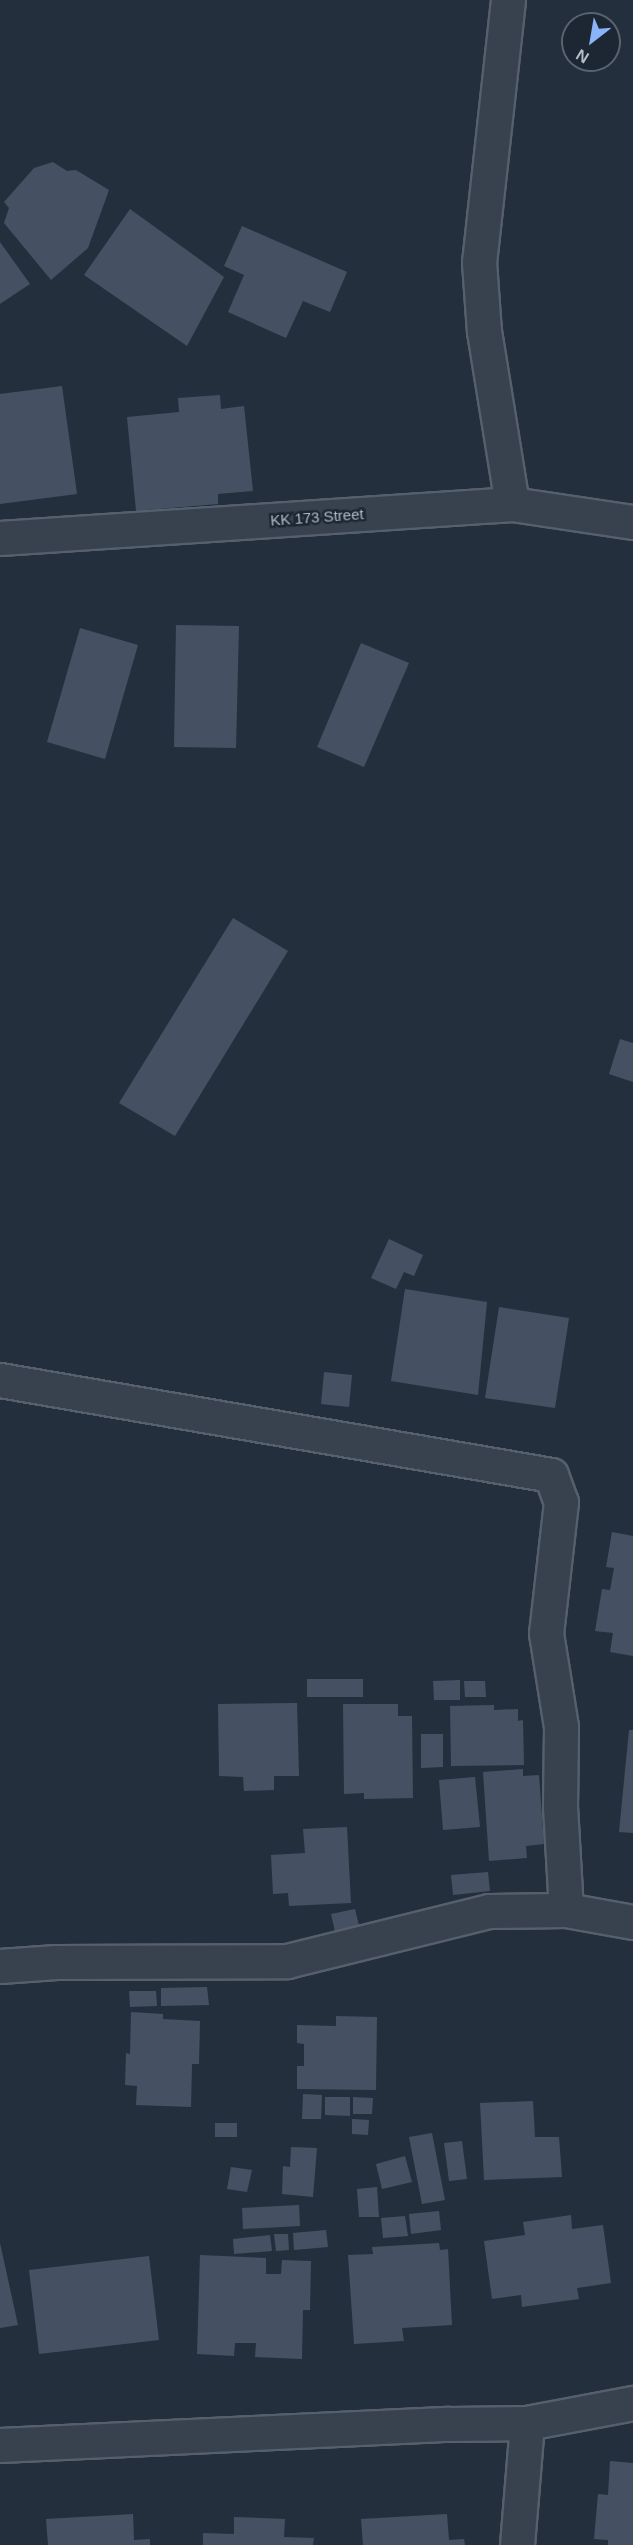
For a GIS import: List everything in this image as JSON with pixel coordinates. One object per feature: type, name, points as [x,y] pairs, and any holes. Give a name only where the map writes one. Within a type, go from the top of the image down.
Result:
[{"type":"street","points":[[508,0],[479,262],[484,331],[512,504]]},
{"type":"street","name":"KK 173 Street","points":[[0,538],[512,504],[633,522]]},
{"type":"street","points":[[0,1380],[551,1475],[561,1502],[546,1633],[561,1727],[560,1806],[566,1910]]},
{"type":"street","points":[[0,1966],[56,1962],[287,1961],[489,1911],[566,1910],[633,1922]]},
{"type":"street","points":[[0,2445],[449,2424],[527,2423],[633,2403]]},
{"type":"street","points":[[517,2545],[527,2423]]},
{"type":"building","points":[[53,162],[67,171],[76,170],[109,190],[88,248],[51,280],[4,223],[9,208],[4,202],[34,168]]},
{"type":"building","points":[[130,209],[224,277],[187,346],[84,275]]},
{"type":"building","points":[[242,226],[347,272],[330,312],[303,301],[286,338],[228,312],[244,275],[224,266]]},
{"type":"building","points":[[0,242],[30,284],[0,304]]},
{"type":"building","points":[[62,386],[77,494],[0,504],[0,394]]},
{"type":"building","points":[[220,395],[221,409],[244,406],[253,491],[218,494],[218,504],[136,511],[127,417],[179,412],[178,398]]},
{"type":"building","points":[[176,625],[239,626],[236,748],[174,747]]},
{"type":"building","points":[[80,628],[138,645],[105,759],[47,742]]},
{"type":"building","points":[[361,643],[409,663],[364,767],[317,747]]},
{"type":"building","points":[[233,918],[288,951],[175,1136],[119,1103]]},
{"type":"building","points":[[620,1039],[633,1043],[633,1082],[609,1074]]},
{"type":"building","points":[[389,1239],[423,1255],[414,1276],[404,1272],[396,1289],[371,1278]]},
{"type":"building","points":[[405,1289],[487,1302],[478,1395],[391,1381]]},
{"type":"building","points":[[499,1307],[569,1318],[555,1408],[485,1398]]},
{"type":"building","points":[[324,1372],[352,1375],[349,1407],[321,1404]]},
{"type":"building","points":[[612,1532],[633,1536],[633,1656],[610,1652],[613,1633],[595,1631],[602,1589],[610,1590],[614,1568],[606,1567]]},
{"type":"building","points":[[307,1679],[363,1679],[363,1697],[307,1697]]},
{"type":"building","points":[[460,1680],[460,1700],[434,1700],[433,1681]]},
{"type":"building","points":[[464,1681],[485,1681],[486,1697],[465,1697]]},
{"type":"building","points":[[297,1703],[299,1776],[274,1776],[274,1790],[244,1791],[243,1777],[219,1776],[218,1704]]},
{"type":"building","points":[[343,1704],[398,1704],[398,1716],[412,1716],[413,1798],[364,1799],[364,1793],[344,1794]]},
{"type":"building","points":[[494,1705],[494,1710],[518,1709],[518,1721],[523,1720],[524,1765],[451,1766],[450,1706]]},
{"type":"building","points":[[629,1730],[633,1730],[633,1833],[619,1832]]},
{"type":"building","points":[[421,1734],[443,1734],[443,1767],[421,1768]]},
{"type":"building","points":[[523,1769],[523,1776],[539,1775],[544,1844],[526,1846],[527,1858],[489,1861],[483,1772]]},
{"type":"building","points":[[475,1777],[480,1827],[443,1830],[439,1780]]},
{"type":"building","points":[[347,1827],[351,1903],[289,1906],[288,1893],[273,1894],[271,1855],[305,1853],[303,1829]]},
{"type":"building","points":[[488,1872],[490,1891],[453,1895],[451,1875]]},
{"type":"building","points":[[355,1909],[360,1930],[336,1936],[331,1914]]},
{"type":"building","points":[[207,1987],[209,2005],[161,2006],[161,1988]]},
{"type":"building","points":[[129,1991],[156,1991],[157,2006],[130,2007]]},
{"type":"building","points":[[131,2012],[163,2014],[163,2019],[200,2021],[199,2064],[192,2064],[191,2107],[136,2105],[137,2086],[125,2085],[126,2053],[130,2054]]},
{"type":"building","points":[[336,2016],[377,2017],[376,2090],[297,2089],[297,2066],[304,2066],[304,2044],[297,2043],[297,2025],[336,2026]]},
{"type":"building","points":[[303,2094],[322,2095],[321,2119],[302,2119]]},
{"type":"building","points":[[325,2097],[350,2097],[350,2116],[325,2115]]},
{"type":"building","points":[[353,2097],[373,2098],[372,2114],[353,2114]]},
{"type":"building","points":[[533,2101],[535,2137],[559,2137],[562,2177],[484,2180],[480,2103]]},
{"type":"building","points":[[352,2119],[369,2120],[368,2135],[352,2134]]},
{"type":"building","points":[[215,2123],[237,2123],[237,2137],[215,2137]]},
{"type":"building","points":[[432,2133],[445,2200],[422,2204],[409,2137]]},
{"type":"building","points":[[462,2141],[467,2179],[449,2181],[444,2143]]},
{"type":"building","points":[[291,2147],[317,2148],[313,2197],[282,2194],[283,2166],[290,2167]]},
{"type":"building","points":[[405,2156],[412,2182],[382,2189],[376,2164]]},
{"type":"building","points":[[231,2167],[252,2170],[247,2192],[227,2189]]},
{"type":"building","points":[[377,2187],[379,2217],[359,2217],[357,2189]]},
{"type":"building","points":[[299,2205],[300,2226],[243,2229],[242,2208]]},
{"type":"building","points":[[439,2211],[441,2230],[411,2234],[409,2214]]},
{"type":"building","points":[[571,2215],[572,2229],[603,2225],[611,2283],[577,2288],[579,2299],[522,2307],[521,2295],[492,2299],[484,2241],[525,2235],[523,2222]]},
{"type":"building","points":[[405,2216],[408,2236],[383,2238],[381,2218]]},
{"type":"building","points":[[326,2230],[328,2247],[294,2250],[293,2233]]},
{"type":"building","points":[[274,2234],[288,2234],[289,2250],[276,2251]]},
{"type":"building","points":[[270,2235],[272,2251],[234,2254],[233,2239]]},
{"type":"building","points":[[0,2243],[18,2325],[0,2328]]},
{"type":"building","points":[[439,2243],[440,2250],[448,2249],[452,2325],[402,2328],[404,2341],[354,2344],[348,2255],[373,2254],[372,2247]]},
{"type":"building","points":[[200,2255],[266,2258],[266,2274],[281,2274],[282,2260],[311,2261],[310,2310],[303,2310],[302,2359],[255,2357],[256,2343],[235,2343],[234,2356],[197,2354]]},
{"type":"building","points":[[149,2256],[159,2340],[39,2354],[29,2270]]},
{"type":"building","points":[[610,2461],[633,2463],[633,2545],[608,2545],[608,2540],[594,2539],[598,2494],[608,2495]]},
{"type":"building","points":[[133,2514],[134,2540],[150,2539],[150,2545],[48,2545],[46,2519]]},
{"type":"building","points":[[447,2514],[449,2540],[464,2539],[465,2545],[363,2545],[361,2519]]},
{"type":"building","points":[[234,2517],[285,2519],[284,2537],[314,2538],[313,2545],[203,2545],[203,2533],[234,2534]]}]
